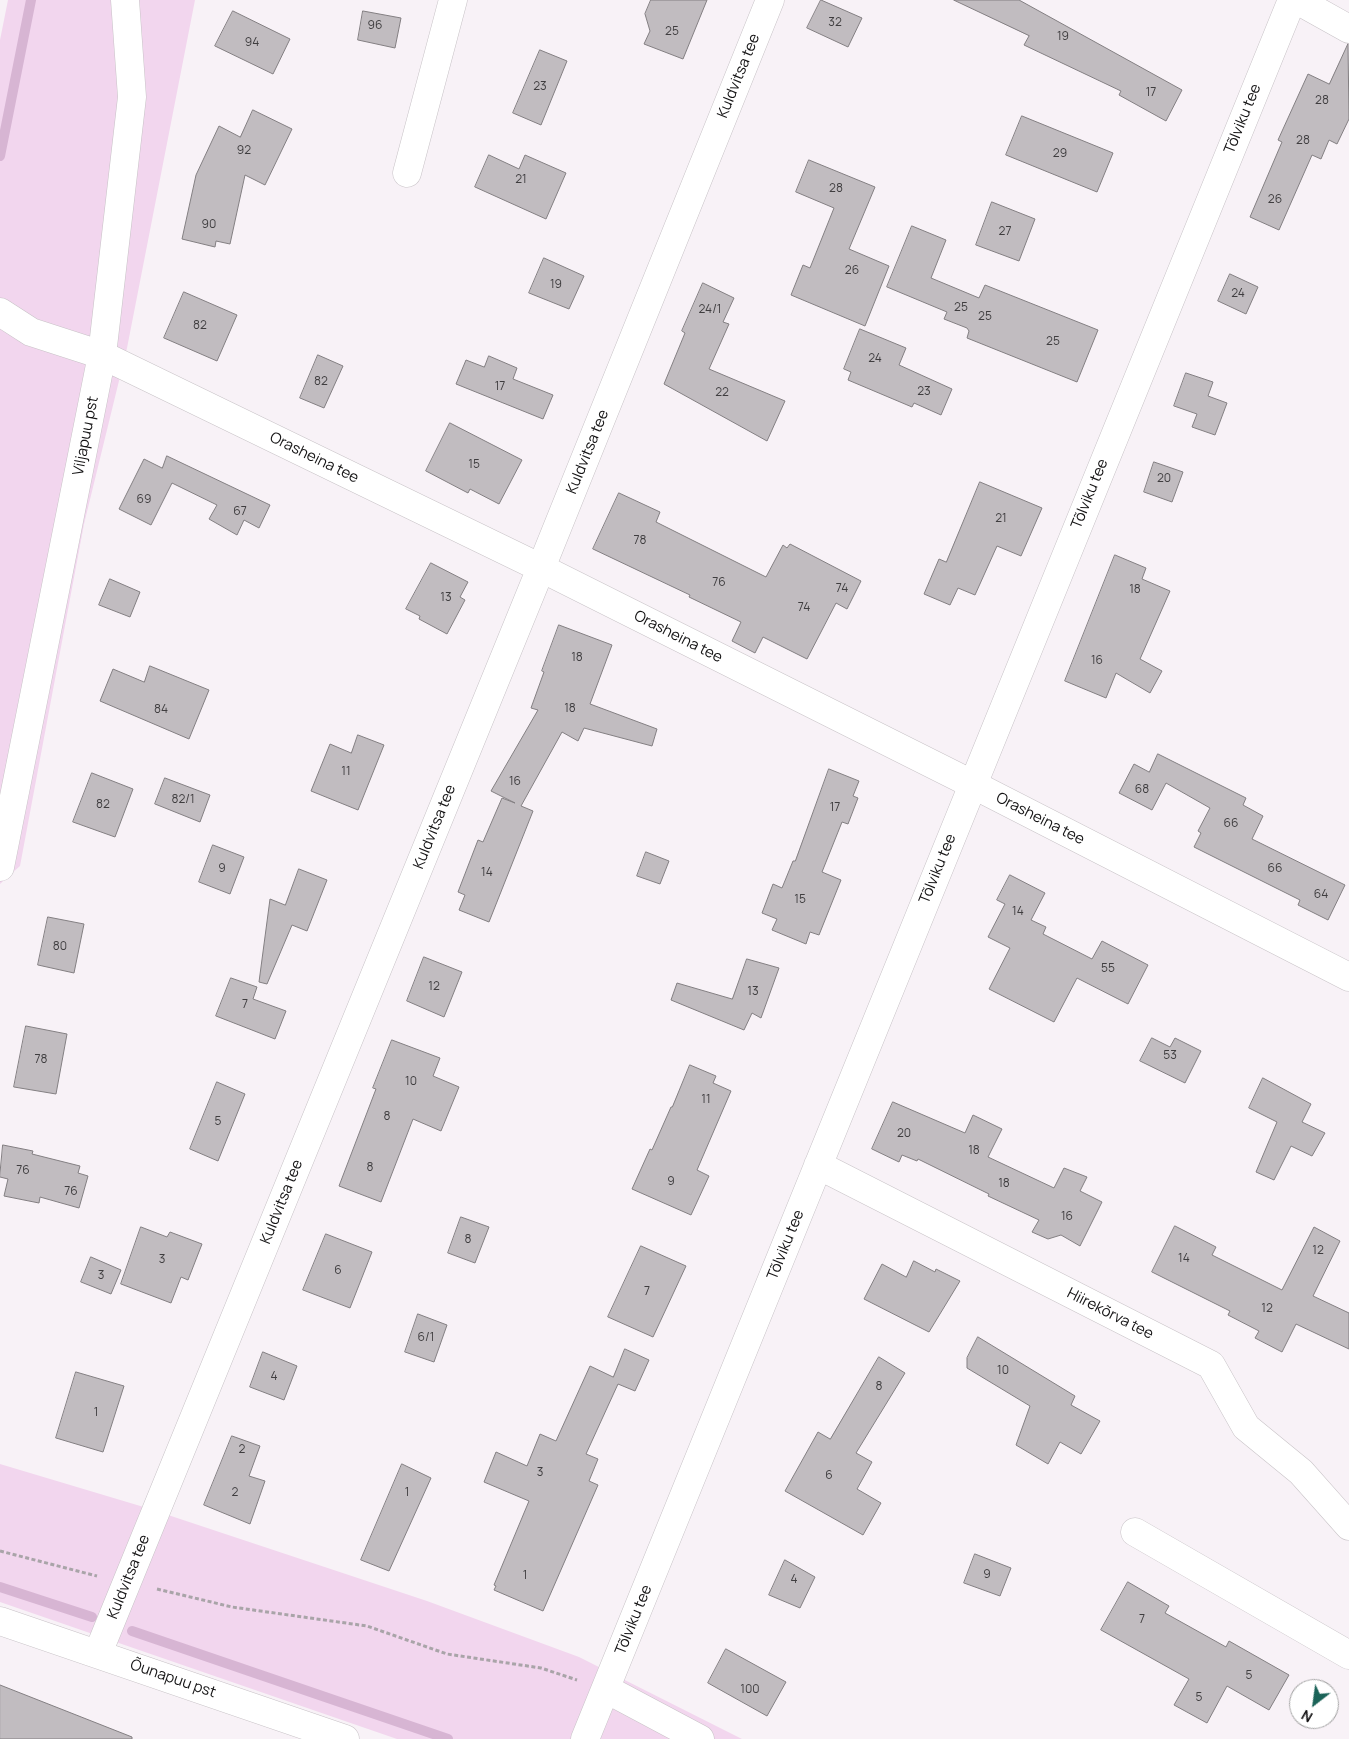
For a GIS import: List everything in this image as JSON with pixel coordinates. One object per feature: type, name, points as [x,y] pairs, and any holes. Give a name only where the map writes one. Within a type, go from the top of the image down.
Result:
[{"type":"street","name":"Viljapuu pst","points":[[0,867],[102,355],[132,97],[125,0]]},
{"type":"street","points":[[407,173],[453,0]]},
{"type":"street","name":"Kuldvitsa tee","points":[[98,1653],[541,568],[770,0]]},
{"type":"street","name":"Tõlviku tee","points":[[585,1739],[1292,0]]},
{"type":"street","points":[[1297,0],[1349,29]]},
{"type":"street","name":"Orasheina tee","points":[[0,312],[31,332],[102,355],[541,568],[972,784],[1349,977]]},
{"type":"street","name":"Hiirekõrva tee","points":[[818,1166],[1211,1365],[1246,1427],[1301,1472],[1349,1526]]},
{"type":"street","points":[[1135,1532],[1349,1655]]},
{"type":"street","name":"Õunapuu pst","points":[[0,1621],[345,1739]]},
{"type":"street","points":[[606,1689],[700,1739]]},
{"type":"path","points":[[0,1551],[55,1567],[232,1607],[367,1626],[447,1654],[540,1668],[606,1689]]},
{"type":"shaded area","points":[[8,0],[195,0],[127,348],[84,524],[20,866],[0,884],[0,40]]},
{"type":"shaded area","points":[[0,1464],[147,1508],[427,1601],[579,1657],[742,1739],[397,1739],[0,1602]]},
{"type":"building","points":[[651,0],[707,0],[683,59],[644,44],[650,31],[645,14]]},
{"type":"building","points":[[821,0],[862,18],[848,47],[807,28]]},
{"type":"building","points":[[954,0],[1019,0],[1182,90],[1166,121],[1119,95],[1121,91],[1024,45],[1029,36]]},
{"type":"building","points":[[233,11],[290,39],[273,74],[215,46]]},
{"type":"building","points":[[363,11],[401,18],[395,48],[358,40]]},
{"type":"building","points":[[1348,44],[1349,119],[1337,144],[1329,140],[1321,159],[1312,155],[1279,230],[1250,217],[1282,142],[1278,140],[1308,74],[1329,84]]},
{"type":"building","points":[[540,50],[567,61],[541,125],[513,113]]},
{"type":"building","points":[[253,110],[292,129],[265,185],[245,175],[230,244],[216,241],[215,247],[182,239],[196,175],[219,126],[240,137]]},
{"type":"building","points":[[1022,116],[1113,153],[1097,192],[1006,155]]},
{"type":"building","points":[[489,155],[519,169],[525,155],[566,173],[546,219],[475,187]]},
{"type":"building","points":[[809,160],[875,187],[849,249],[889,266],[865,326],[791,295],[803,265],[810,268],[834,208],[796,192]]},
{"type":"building","points":[[992,202],[1035,219],[1019,261],[976,245]]},
{"type":"building","points":[[912,226],[946,240],[931,278],[979,298],[985,285],[1098,330],[1077,382],[967,338],[969,331],[967,328],[944,319],[947,312],[887,287]]},
{"type":"building","points":[[544,258],[584,276],[569,309],[529,293]]},
{"type":"building","points":[[1230,274],[1258,287],[1246,314],[1218,301]]},
{"type":"building","points":[[703,283],[734,298],[723,322],[729,324],[709,369],[785,401],[767,441],[664,384],[685,333],[682,331]]},
{"type":"building","points":[[184,292],[237,315],[217,361],[164,338]]},
{"type":"building","points":[[860,329],[906,348],[899,365],[952,389],[941,415],[914,403],[912,407],[848,380],[851,372],[844,369]]},
{"type":"building","points":[[318,355],[343,366],[324,408],[300,398]]},
{"type":"building","points":[[489,356],[517,368],[513,379],[553,395],[543,419],[456,384],[466,360],[484,367]]},
{"type":"building","points":[[1186,373],[1213,382],[1208,396],[1227,403],[1215,435],[1192,427],[1197,414],[1174,406]]},
{"type":"building","points":[[450,423],[522,460],[499,504],[470,489],[468,493],[426,471]]},
{"type":"building","points":[[167,456],[270,505],[259,528],[244,520],[237,535],[209,519],[217,505],[172,483],[151,525],[119,509],[144,459],[162,468]]},
{"type":"building","points":[[1154,462],[1183,472],[1172,502],[1144,492]]},
{"type":"building","points":[[980,482],[1042,508],[1021,556],[997,546],[975,595],[958,588],[950,605],[924,594],[939,559],[946,562]]},
{"type":"building","points":[[619,493],[660,512],[656,522],[766,577],[783,545],[787,548],[790,544],[861,581],[847,609],[836,603],[807,659],[763,637],[755,653],[732,641],[741,622],[689,597],[690,595],[593,549]]},
{"type":"building","points":[[1115,555],[1146,568],[1142,579],[1170,591],[1140,659],[1162,671],[1150,693],[1116,673],[1106,698],[1065,681]]},
{"type":"building","points":[[431,563],[468,582],[460,597],[465,600],[447,634],[419,619],[420,616],[406,609]]},
{"type":"building","points":[[110,579],[140,592],[130,617],[99,605]]},
{"type":"building","points":[[559,625],[612,645],[590,704],[657,729],[652,746],[584,728],[578,741],[562,732],[521,806],[533,811],[489,922],[459,910],[465,895],[458,892],[478,840],[483,842],[502,798],[515,803],[491,791],[538,710],[531,708]]},
{"type":"building","points":[[150,666],[209,690],[189,739],[100,701],[113,669],[144,682]]},
{"type":"building","points":[[358,735],[384,745],[358,810],[311,791],[330,744],[351,753]]},
{"type":"building","points":[[1158,754],[1246,798],[1243,805],[1263,816],[1252,839],[1345,885],[1328,920],[1298,905],[1300,900],[1194,847],[1201,833],[1198,831],[1210,808],[1166,783],[1152,810],[1119,793],[1134,764],[1149,772]]},
{"type":"building","points":[[829,769],[859,781],[853,796],[858,798],[848,824],[842,822],[822,872],[841,880],[819,935],[810,932],[806,944],[772,930],[777,919],[762,913],[773,884],[782,888],[793,861],[795,861]]},
{"type":"building","points":[[92,773],[133,789],[115,837],[73,822]]},
{"type":"building","points":[[165,778],[210,795],[200,822],[155,804]]},
{"type":"building","points":[[213,845],[244,857],[230,894],[199,882]]},
{"type":"building","points":[[646,852],[669,861],[660,884],[637,876]]},
{"type":"building","points":[[299,869],[327,880],[307,931],[292,925],[267,984],[259,982],[270,899],[285,905]]},
{"type":"building","points":[[1010,875],[1045,893],[1031,920],[1046,927],[1043,934],[1092,959],[1102,941],[1148,965],[1128,1004],[1077,978],[1054,1022],[989,989],[1010,948],[988,937],[1005,904],[997,900]]},
{"type":"building","points":[[48,917],[84,924],[74,973],[38,965]]},
{"type":"building","points":[[424,957],[462,972],[444,1017],[407,1001]]},
{"type":"building","points":[[747,959],[779,968],[761,1018],[752,1013],[744,1030],[671,1000],[677,983],[732,999]]},
{"type":"building","points":[[231,978],[257,987],[253,999],[286,1011],[275,1039],[216,1016]]},
{"type":"building","points":[[26,1026],[67,1034],[56,1094],[14,1087]]},
{"type":"building","points":[[1152,1038],[1170,1047],[1175,1038],[1201,1051],[1185,1083],[1140,1061]]},
{"type":"building","points":[[392,1040],[440,1058],[433,1076],[459,1087],[441,1131],[413,1119],[381,1202],[339,1186],[376,1089],[373,1088]]},
{"type":"building","points":[[690,1065],[716,1076],[713,1083],[731,1091],[697,1170],[709,1176],[691,1215],[632,1189],[650,1149],[652,1150]]},
{"type":"building","points":[[1263,1078],[1311,1104],[1302,1122],[1325,1133],[1312,1156],[1291,1146],[1274,1180],[1256,1172],[1277,1122],[1249,1108]]},
{"type":"building","points":[[217,1082],[245,1094],[218,1161],[190,1149]]},
{"type":"building","points":[[893,1102],[965,1133],[973,1115],[1002,1129],[988,1157],[1054,1188],[1064,1168],[1087,1177],[1080,1191],[1102,1202],[1080,1246],[1061,1235],[1048,1239],[1032,1232],[1039,1220],[988,1196],[989,1194],[918,1159],[917,1161],[902,1155],[899,1162],[872,1149]]},
{"type":"building","points":[[3,1145],[33,1151],[32,1154],[80,1166],[78,1173],[88,1176],[79,1208],[40,1197],[39,1203],[4,1196],[8,1179],[0,1177]]},
{"type":"building","points":[[461,1217],[489,1227],[475,1263],[448,1253]]},
{"type":"building","points":[[1175,1226],[1216,1247],[1212,1255],[1282,1290],[1314,1227],[1340,1241],[1313,1296],[1349,1313],[1349,1349],[1296,1324],[1282,1352],[1255,1338],[1259,1331],[1228,1315],[1230,1311],[1152,1272]]},
{"type":"building","points":[[141,1227],[167,1237],[170,1232],[202,1244],[188,1280],[181,1277],[171,1303],[121,1284]]},
{"type":"building","points":[[326,1234],[372,1252],[350,1308],[303,1290]]},
{"type":"building","points":[[641,1246],[686,1266],[653,1337],[608,1317]]},
{"type":"building","points":[[91,1257],[121,1270],[111,1294],[81,1282]]},
{"type":"building","points":[[914,1261],[935,1272],[936,1269],[960,1281],[929,1332],[864,1299],[882,1264],[906,1277]]},
{"type":"building","points":[[418,1314],[447,1325],[434,1362],[405,1352]]},
{"type":"building","points":[[978,1337],[1075,1396],[1071,1405],[1100,1421],[1081,1454],[1060,1442],[1048,1464],[1016,1445],[1030,1406],[967,1368],[967,1358]]},
{"type":"building","points":[[625,1349],[649,1360],[635,1391],[618,1384],[586,1454],[598,1459],[589,1481],[598,1485],[543,1611],[494,1590],[496,1586],[494,1585],[529,1501],[484,1482],[496,1452],[527,1466],[540,1434],[556,1441],[590,1366],[613,1377]]},
{"type":"building","points":[[263,1352],[297,1366],[284,1400],[250,1387]]},
{"type":"building","points":[[879,1357],[905,1373],[856,1453],[872,1462],[857,1489],[881,1503],[863,1535],[785,1491],[818,1432],[830,1439]]},
{"type":"building","points":[[76,1372],[124,1386],[103,1452],[56,1438]]},
{"type":"building","points":[[232,1436],[260,1446],[249,1476],[265,1481],[250,1524],[204,1505]]},
{"type":"building","points":[[402,1464],[431,1478],[389,1571],[361,1560]]},
{"type":"building","points":[[975,1554],[1011,1568],[1000,1596],[964,1583]]},
{"type":"building","points":[[785,1560],[815,1577],[800,1608],[769,1595]]},
{"type":"building","points":[[1128,1582],[1169,1606],[1165,1613],[1226,1647],[1229,1641],[1289,1675],[1269,1710],[1227,1686],[1207,1723],[1174,1705],[1189,1679],[1101,1630]]},
{"type":"building","points":[[726,1649],[786,1682],[767,1716],[708,1683]]},
{"type":"building","points":[[0,1685],[132,1737],[132,1739],[0,1739]]},
{"type":"waterway","points":[[0,156],[31,0]]},
{"type":"waterway","points":[[0,1587],[92,1617]]},
{"type":"waterway","points":[[132,1631],[448,1739]]}]
